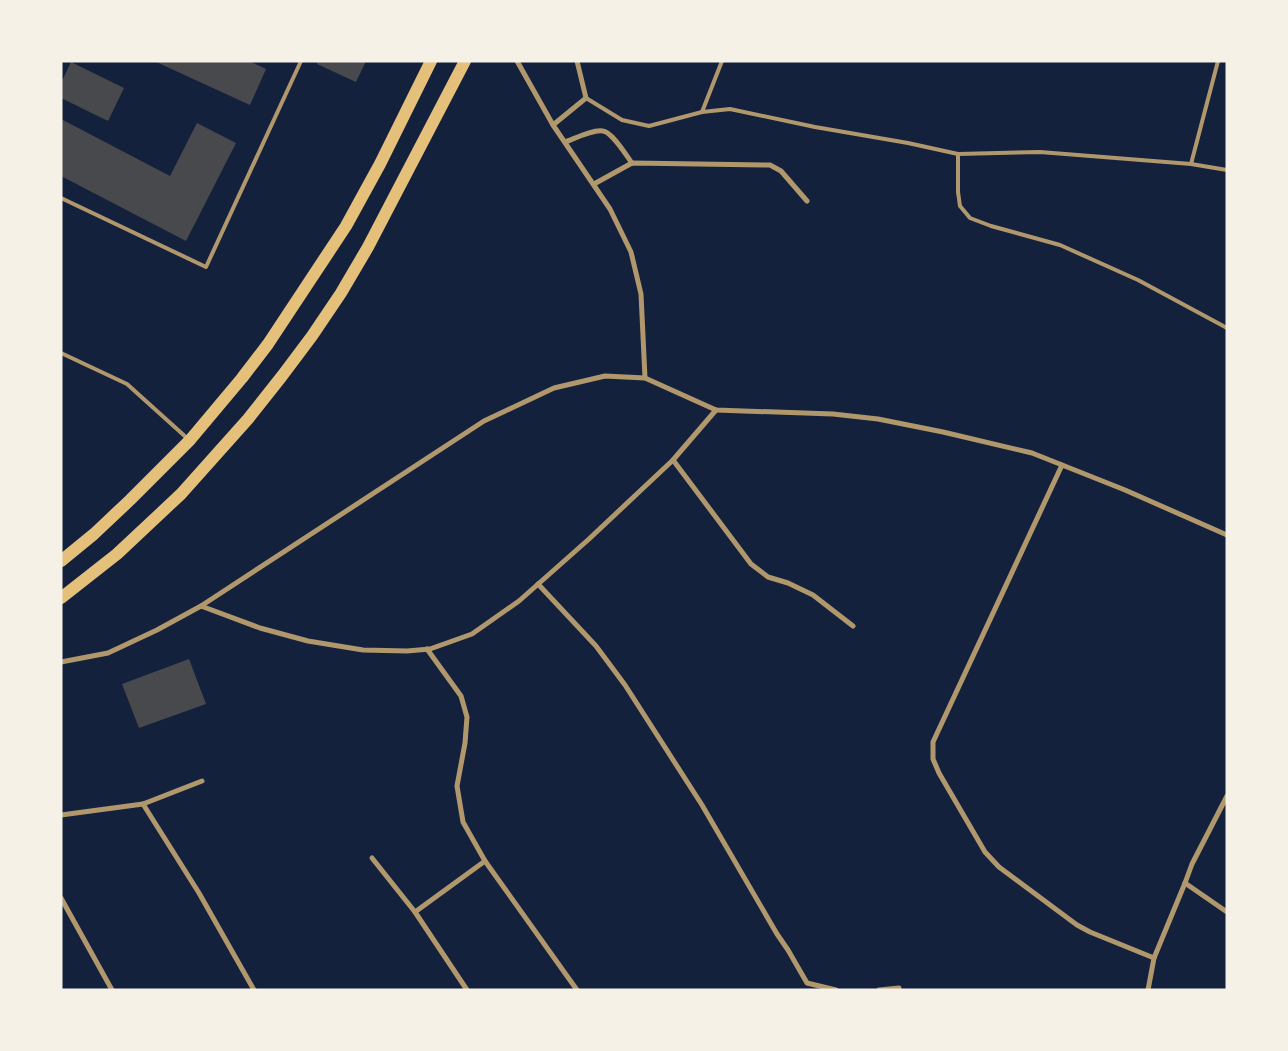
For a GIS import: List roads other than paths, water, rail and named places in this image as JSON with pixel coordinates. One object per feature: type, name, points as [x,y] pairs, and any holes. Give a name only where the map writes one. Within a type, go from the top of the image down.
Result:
[{"type":"main road","points":[[61,561],[94,534],[190,440],[268,344],[346,226],[380,164],[431,61]]},
{"type":"main road","points":[[61,598],[117,554],[181,494],[248,419],[282,376],[312,336],[368,247],[464,61]]},
{"type":"street","points":[[517,61],[553,125],[610,209],[631,252],[641,294],[645,378]]},
{"type":"street","points":[[553,125],[586,98],[577,61]]},
{"type":"street","points":[[565,142],[589,133],[604,131],[610,135],[632,163]]},
{"type":"street","points":[[594,184],[632,163],[770,165],[781,170],[808,201]]},
{"type":"street","points":[[61,662],[108,653],[157,630],[201,606],[484,421],[554,388],[604,376],[645,378],[716,410],[833,414],[878,419],[1032,453],[1125,490],[1227,535]]},
{"type":"street","points":[[201,606],[260,628],[308,641],[363,650],[407,651],[427,649],[472,634],[519,601],[538,584],[673,460],[716,410]]},
{"type":"street","points":[[673,460],[751,564],[768,577],[788,583],[813,595],[853,626]]},
{"type":"street","points":[[1062,465],[933,742],[933,759],[985,852],[999,867],[1090,932],[1154,958]]},
{"type":"street","points":[[538,584],[596,646],[625,685],[702,805],[810,990]]},
{"type":"street","points":[[427,649],[461,696],[467,717],[465,743],[457,786],[463,822],[485,861],[577,990]]},
{"type":"street","points":[[61,815],[143,804],[202,781]]},
{"type":"street","points":[[1148,990],[1154,958],[1192,864],[1226,798]]},
{"type":"street","points":[[143,804],[200,893],[254,990]]},
{"type":"street","points":[[372,858],[415,912],[467,990]]},
{"type":"street","points":[[415,912],[485,861]]},
{"type":"street","points":[[1185,883],[1227,912]]},
{"type":"street","points":[[61,898],[112,990]]},
{"type":"street","points":[[807,983],[836,990]]},
{"type":"street","points":[[879,990],[899,988]]},
{"type":"lane","points":[[61,198],[206,268],[301,61]]},
{"type":"lane","points":[[702,112],[722,61]]},
{"type":"lane","points":[[1191,164],[1218,61]]},
{"type":"lane","points":[[586,98],[622,120],[649,126],[702,112],[730,110],[958,154],[1040,152],[1191,164],[1227,170]]},
{"type":"lane","points":[[958,154],[960,206],[970,218],[991,226],[1060,245],[1138,280],[1227,328]]},
{"type":"lane","points":[[61,353],[127,384],[190,440]]}]
